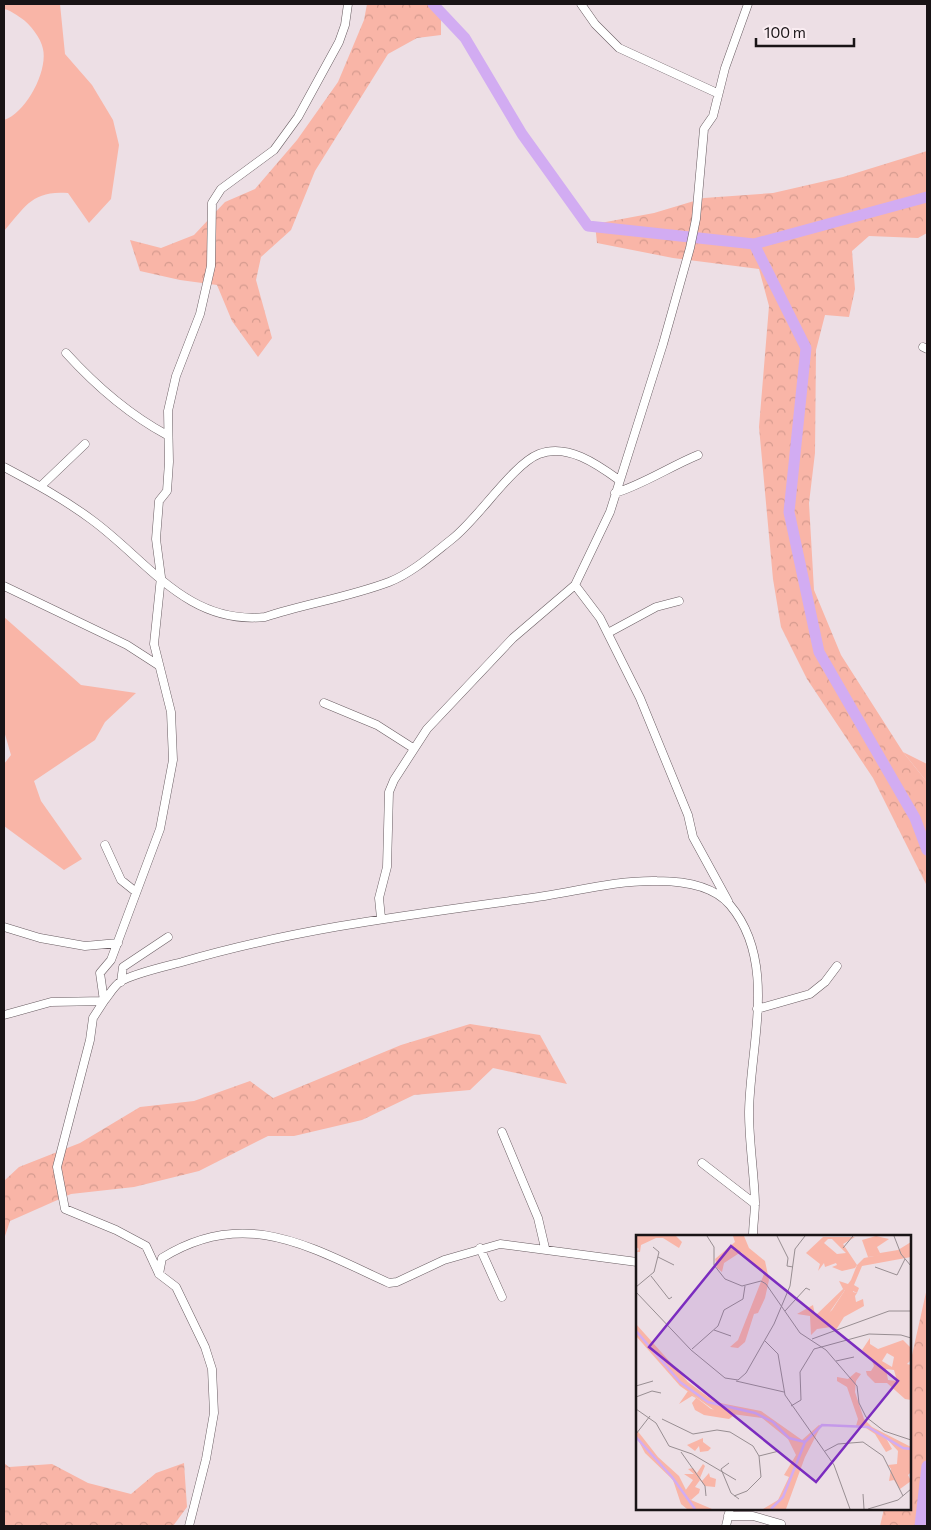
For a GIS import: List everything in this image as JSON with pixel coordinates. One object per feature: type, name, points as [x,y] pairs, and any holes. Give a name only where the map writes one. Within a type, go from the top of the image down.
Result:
[{"type":"street","points":[[104,1001],[100,973],[111,960],[160,829],[173,760],[174,746],[171,712],[158,665],[154,628],[161,577],[156,539],[159,501],[167,491],[169,462],[168,411],[174,381],[200,314],[210,266],[212,203],[219,195],[221,189],[274,150],[298,118],[339,42],[345,25],[348,4]]},
{"type":"street","points":[[581,4],[595,24],[619,48],[717,93]]},
{"type":"street","points":[[382,918],[379,898],[387,867],[389,792],[391,785],[413,748],[427,729],[513,638],[575,585],[610,512],[663,344],[690,248],[696,219],[704,129],[712,116],[717,93],[748,4]]},
{"type":"street","points":[[66,352],[89,379],[132,415],[167,435]]},
{"type":"street","points":[[41,486],[85,444]]},
{"type":"street","points":[[4,467],[41,486],[94,521],[161,577],[173,590],[202,609],[249,618],[265,617],[396,579],[454,537],[482,511],[520,468],[531,458],[541,453],[555,452],[594,461],[619,480]]},
{"type":"street","points":[[615,493],[629,489],[664,470],[698,455]]},
{"type":"street","points":[[575,585],[600,618],[640,698],[688,815],[693,836],[729,903],[742,922],[754,951],[758,975],[757,1010],[749,1119],[755,1204],[753,1235]]},
{"type":"street","points":[[4,586],[127,645],[158,665]]},
{"type":"street","points":[[608,633],[656,607],[680,601]]},
{"type":"street","points":[[324,703],[377,725],[413,748]]},
{"type":"street","points":[[105,845],[121,880],[136,892]]},
{"type":"street","points":[[120,982],[246,944],[382,918],[655,881],[698,886],[714,893],[729,903]]},
{"type":"street","points":[[4,927],[40,938],[86,946],[118,943]]},
{"type":"street","points":[[168,937],[123,967],[120,982],[93,1018],[90,1040],[57,1167],[65,1210],[116,1230],[146,1246],[159,1274],[176,1287],[205,1347],[212,1369],[215,1399],[210,1439],[189,1526]]},
{"type":"street","points":[[757,1010],[810,994],[825,982],[837,966]]},
{"type":"street","points":[[4,1015],[50,1002],[104,1001]]},
{"type":"street","points":[[502,1132],[538,1218],[545,1248]]},
{"type":"street","points":[[702,1163],[755,1204]]},
{"type":"street","points":[[159,1274],[162,1258],[176,1250],[202,1238],[231,1233],[260,1233],[277,1237],[342,1261],[389,1283],[397,1282],[444,1260],[480,1248],[500,1244],[545,1248],[580,1256],[636,1262]]},
{"type":"street","points":[[480,1248],[502,1297]]},
{"type":"street","points":[[726,1526],[729,1512],[781,1524]]},
{"type":"green space","points":[[4,4],[60,4],[65,54],[92,85],[113,120],[119,145],[111,199],[89,223],[68,193],[56,193],[37,197],[30,202],[4,231],[4,120],[20,109],[34,90],[44,58],[42,45],[35,32],[21,18],[4,9]]},
{"type":"green space","points":[[367,4],[426,4],[441,10],[441,35],[417,38],[388,54],[315,171],[291,230],[261,257],[256,280],[272,338],[258,357],[232,321],[217,285],[180,280],[140,271],[130,240],[161,248],[194,235],[225,202],[255,189],[297,140],[338,82],[364,20]]},
{"type":"green space","points":[[927,151],[927,233],[918,238],[869,236],[852,251],[855,289],[849,317],[825,315],[816,350],[815,453],[809,503],[814,590],[841,655],[903,752],[927,782],[927,886],[873,778],[807,679],[781,627],[773,579],[759,427],[769,306],[759,269],[673,258],[597,243],[595,224],[654,213],[704,198],[773,193],[843,177]]},
{"type":"green space","points":[[4,617],[81,685],[136,693],[105,722],[95,740],[34,781],[41,801],[82,859],[64,870],[4,826],[4,764],[11,755],[4,731]]},
{"type":"green space","points":[[903,752],[927,764],[927,782]]},
{"type":"green space","points":[[470,1024],[540,1035],[567,1084],[493,1068],[470,1090],[414,1095],[362,1120],[294,1136],[268,1136],[199,1171],[134,1187],[71,1194],[10,1221],[4,1239],[4,1181],[19,1167],[80,1143],[140,1107],[194,1101],[250,1081],[273,1098],[401,1045]]},
{"type":"green space","points":[[927,1288],[927,1526],[880,1526],[884,1510],[911,1510],[911,1360]]},
{"type":"green space","points":[[4,1463],[9,1467],[52,1464],[88,1483],[131,1494],[156,1473],[184,1463],[187,1507],[173,1526],[4,1526]]},
{"type":"waterway","points":[[433,4],[465,38],[522,134],[588,226],[754,244],[927,197]]},
{"type":"waterway","points":[[754,244],[806,348],[789,512],[819,652],[915,818],[927,850]]},
{"type":"waterway","points":[[920,1526],[927,1466]]}]
